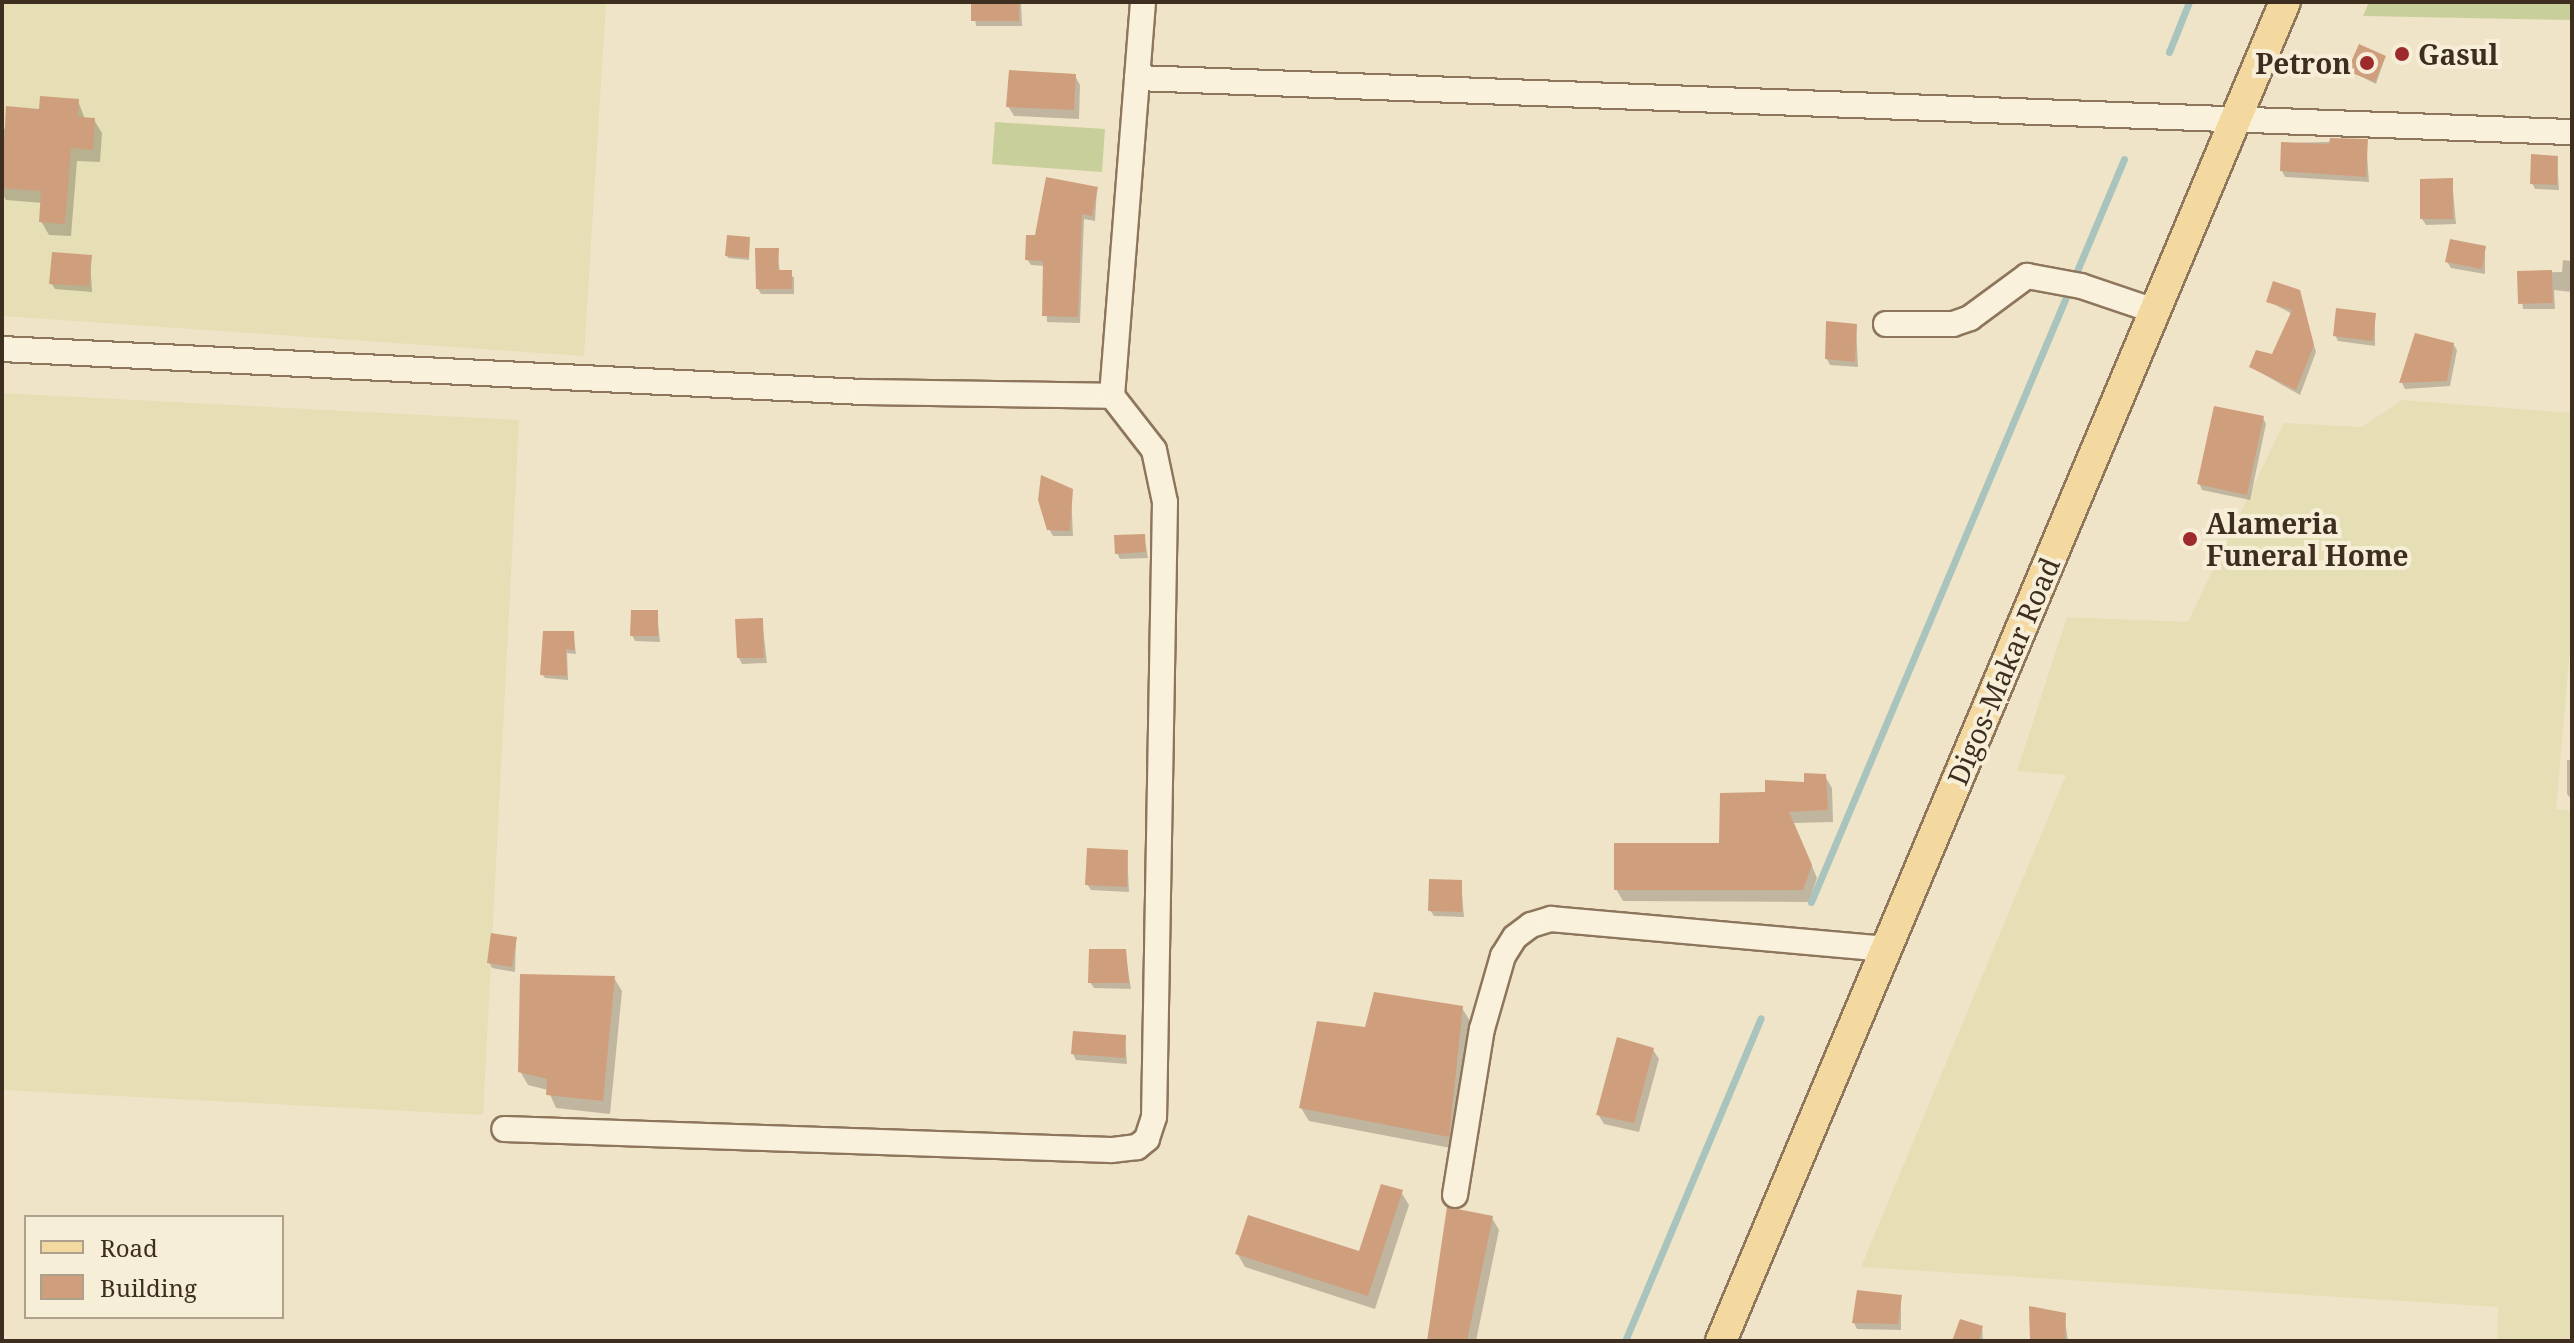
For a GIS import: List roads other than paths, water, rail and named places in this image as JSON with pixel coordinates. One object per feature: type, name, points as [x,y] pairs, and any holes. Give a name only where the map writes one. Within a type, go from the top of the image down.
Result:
[{"type":"main road","name":"Digos-Makar Road","points":[[1721,1341],[2285,2]]},
{"type":"street","points":[[504,1129],[1111,1150],[1137,1147],[1147,1139],[1154,1117],[1165,502],[1154,450],[1112,396],[1143,2]]},
{"type":"street","points":[[1137,78],[2572,132]]},
{"type":"street","points":[[1886,324],[1953,324],[1991,304],[2011,284],[2042,275],[2155,311]]},
{"type":"street","points":[[2,349],[862,392],[1112,396]]},
{"type":"street","points":[[1455,1195],[1482,1029],[1503,956],[1515,937],[1531,925],[1551,919],[1886,949]]},
{"type":"waterway","points":[[2169,52],[2189,2]]},
{"type":"waterway","points":[[2074,278],[2124,159]]},
{"type":"waterway","points":[[1811,902],[2069,290]]},
{"type":"waterway","points":[[1625,1341],[1761,1018]]},
{"type":"place","name":"Gasul","points":[[2402,54]]},
{"type":"place","name":"Petron","points":[[2367,63]]},
{"type":"place","name":"Alameria Funeral Home","points":[[2190,539]]}]
